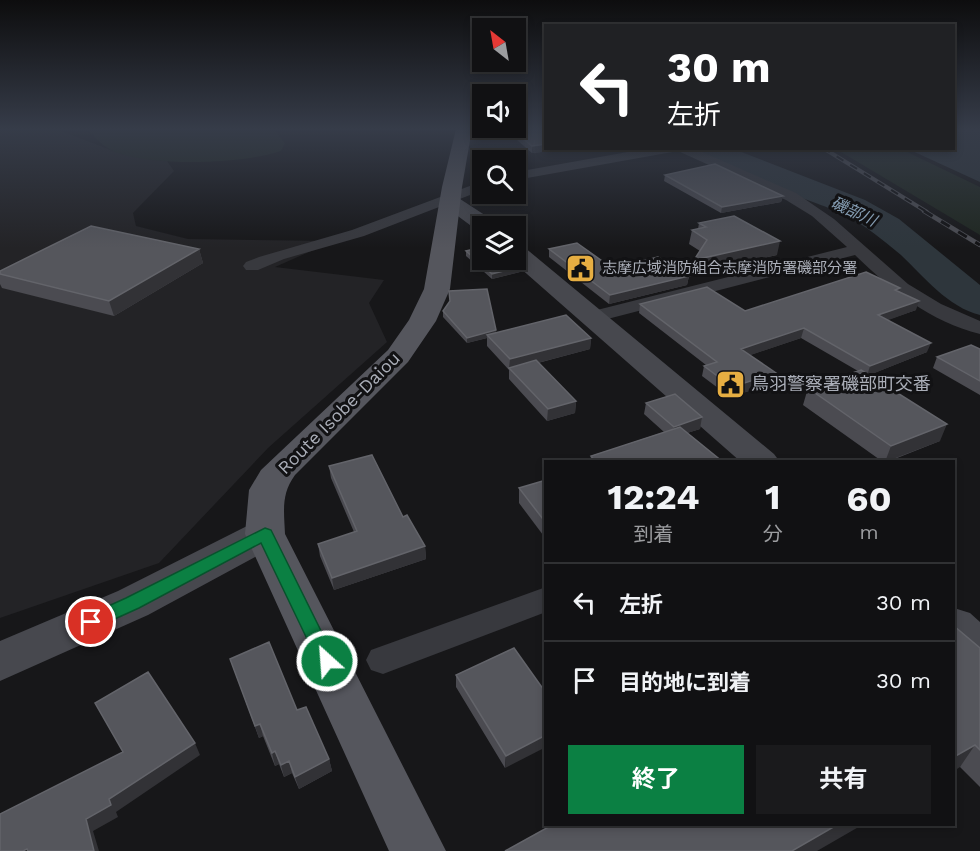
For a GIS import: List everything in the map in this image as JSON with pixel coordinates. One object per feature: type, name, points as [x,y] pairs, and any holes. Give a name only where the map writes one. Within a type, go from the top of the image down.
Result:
[{"type":"main road","name":"Route Isobe-Daiou","points":[[418,851],[265,534],[265,500],[267,490],[283,467],[398,356],[422,321],[437,289],[461,194],[462,169]]},
{"type":"street","points":[[526,174],[557,169]]},
{"type":"street","points":[[727,169],[793,198],[837,228],[892,280],[914,296],[950,316],[980,327]]},
{"type":"street","points":[[252,266],[280,254],[359,233],[461,194],[478,216]]},
{"type":"street","points":[[592,317],[860,249]]},
{"type":"street","points":[[526,261],[760,460]]},
{"type":"street","points":[[0,662],[133,603],[265,534]]},
{"type":"street","points":[[383,660],[544,600]]},
{"type":"street","points":[[955,627],[980,648]]},
{"type":"shaded area","points":[[0,169],[172,169],[174,171],[133,213],[136,226],[188,239],[334,241],[275,267],[384,280],[369,303],[387,342],[268,448],[159,563],[0,618]]},
{"type":"shaded area","points":[[869,169],[942,169],[980,187],[980,235]]},
{"type":"shaded area","points":[[951,169],[980,169],[980,182]]},
{"type":"building","points":[[694,169],[725,169],[783,196],[722,207],[665,175]]},
{"type":"building","points":[[734,216],[780,241],[694,260],[707,240],[692,230],[706,227],[699,223]]},
{"type":"building","points":[[91,226],[199,249],[109,301],[0,274],[0,271]]},
{"type":"building","points":[[577,243],[612,268],[658,257],[689,276],[610,295],[549,249]]},
{"type":"building","points":[[487,270],[508,270],[492,274]]},
{"type":"building","points":[[866,272],[900,288],[895,290],[919,301],[878,315],[931,343],[870,366],[804,328],[741,349],[776,373],[732,387],[704,366],[717,362],[640,304],[707,287],[745,311]]},
{"type":"building","points":[[487,289],[496,330],[467,338],[443,311],[450,301],[449,291]]},
{"type":"building","points":[[566,315],[591,338],[510,359],[487,335]]},
{"type":"building","points":[[971,345],[980,349],[980,381],[937,357]]},
{"type":"building","points":[[536,360],[576,401],[548,409],[509,368]]},
{"type":"building","points":[[861,370],[947,424],[891,446],[808,388]]},
{"type":"building","points":[[675,394],[702,417],[674,427],[646,403]]},
{"type":"building","points":[[680,427],[721,460],[594,460],[591,456]]},
{"type":"building","points":[[372,455],[403,517],[407,515],[425,546],[332,578],[318,544],[357,531],[329,466]]},
{"type":"building","points":[[544,481],[544,520],[519,488]]},
{"type":"building","points":[[955,627],[980,648],[980,750],[975,745],[955,756]]},
{"type":"building","points":[[269,642],[297,710],[306,707],[329,759],[295,777],[289,761],[281,765],[275,751],[272,753],[260,724],[255,726],[230,659]]},
{"type":"building","points":[[514,648],[544,690],[544,736],[506,756],[456,675]]},
{"type":"building","points":[[148,672],[195,743],[109,799],[111,805],[86,819],[94,851],[28,851],[27,849],[0,851],[0,814],[123,752],[95,703]]},
{"type":"building","points":[[550,826],[835,826],[792,851],[505,851]]},
{"type":"waterway","name":"磯部川","points":[[754,169],[833,198],[873,217],[901,237],[953,283],[980,303]]},
{"type":"railway","points":[[857,169],[927,212]]},
{"type":"railway","points":[[924,211],[980,245]]},
{"type":"place","name":"志摩広域消防組合志摩消防署磯部分署","points":[[581,268]]},
{"type":"place","name":"鳥羽警察署磯部町交番","points":[[730,384]]},
{"type":"route","points":[[91,622],[133,603],[265,534],[327,661]]}]
